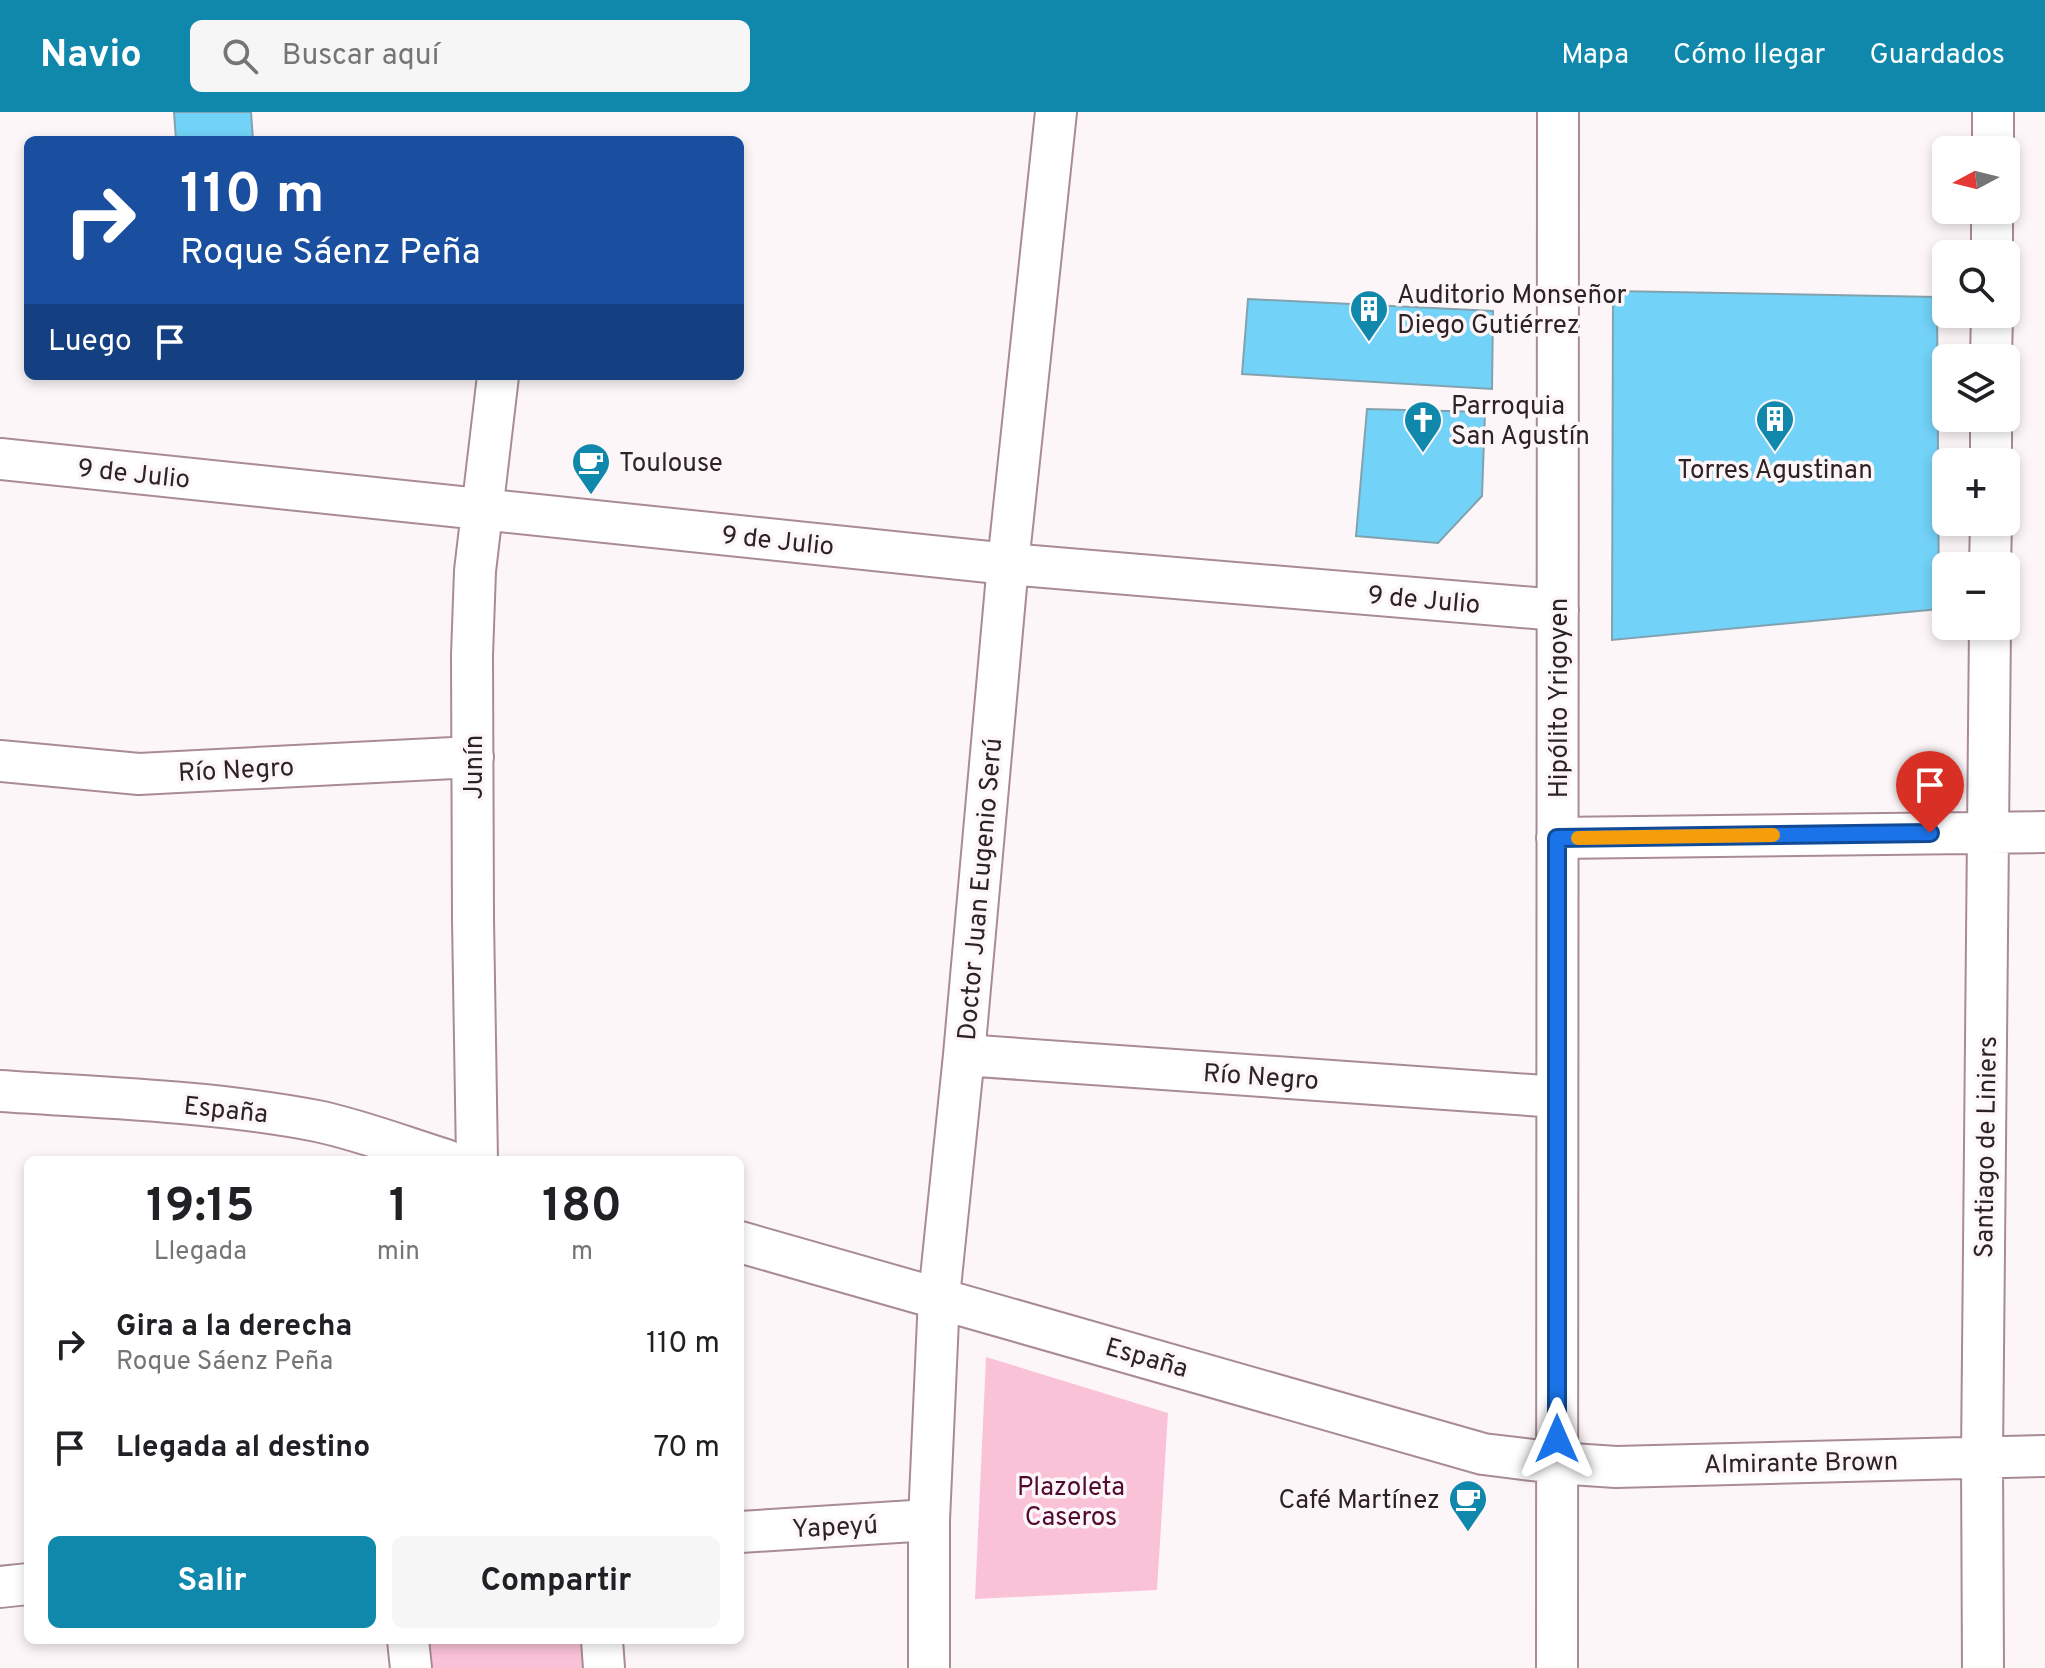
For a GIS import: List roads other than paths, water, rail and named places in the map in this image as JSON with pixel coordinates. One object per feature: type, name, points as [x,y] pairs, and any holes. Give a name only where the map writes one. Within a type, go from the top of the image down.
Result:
[{"type":"street","name":"Doctor Juan Eugenio Serú","points":[[929,1668],[929,1520],[939,1297],[1008,564],[1056,112]]},
{"type":"street","name":"Hipólito Yrigoyen","points":[[1557,1668],[1558,112]]},
{"type":"street","points":[[1993,112],[1993,136]]},
{"type":"street","name":"Junín","points":[[477,1156],[473,757],[475,571],[497,380]]},
{"type":"street","name":"9 de Julio","points":[[0,459],[1008,564],[1558,610]]},
{"type":"street","name":"Santiago de Liniers","points":[[1983,1668],[1982,1457],[1990,640]]},
{"type":"street","name":"Río Negro","points":[[0,761],[139,774],[473,757]]},
{"type":"street","points":[[1557,838],[2045,832]]},
{"type":"street","name":"Río Negro","points":[[964,1055],[1557,1097]]},
{"type":"street","name":"España","points":[[0,1091],[274,1114],[320,1122],[433,1156]]},
{"type":"street","name":"España","points":[[744,1243],[1483,1454],[1557,1463]]},
{"type":"street","name":"Almirante Brown","points":[[1557,1463],[1616,1467],[2045,1456]]},
{"type":"street","name":"Yapeyú","points":[[744,1532],[929,1520]]},
{"type":"street","points":[[0,1587],[24,1584]]},
{"type":"street","points":[[408,1644],[411,1668]]},
{"type":"street","points":[[602,1644],[604,1668]]},
{"type":"place","name":"Auditorio Monseñor Diego Gutiérrez","points":[[1369,343]]},
{"type":"place","name":"Torres Agustinan","points":[[1775,453]]},
{"type":"place","name":"Parroquia San Agustín","points":[[1423,454]]},
{"type":"place","name":"Toulouse","points":[[591,496]]},
{"type":"place","name":"Café Martínez","points":[[1468,1533]]},
{"type":"park label","name":"Plazoleta Caseros","points":[[1071,1501]]}]
